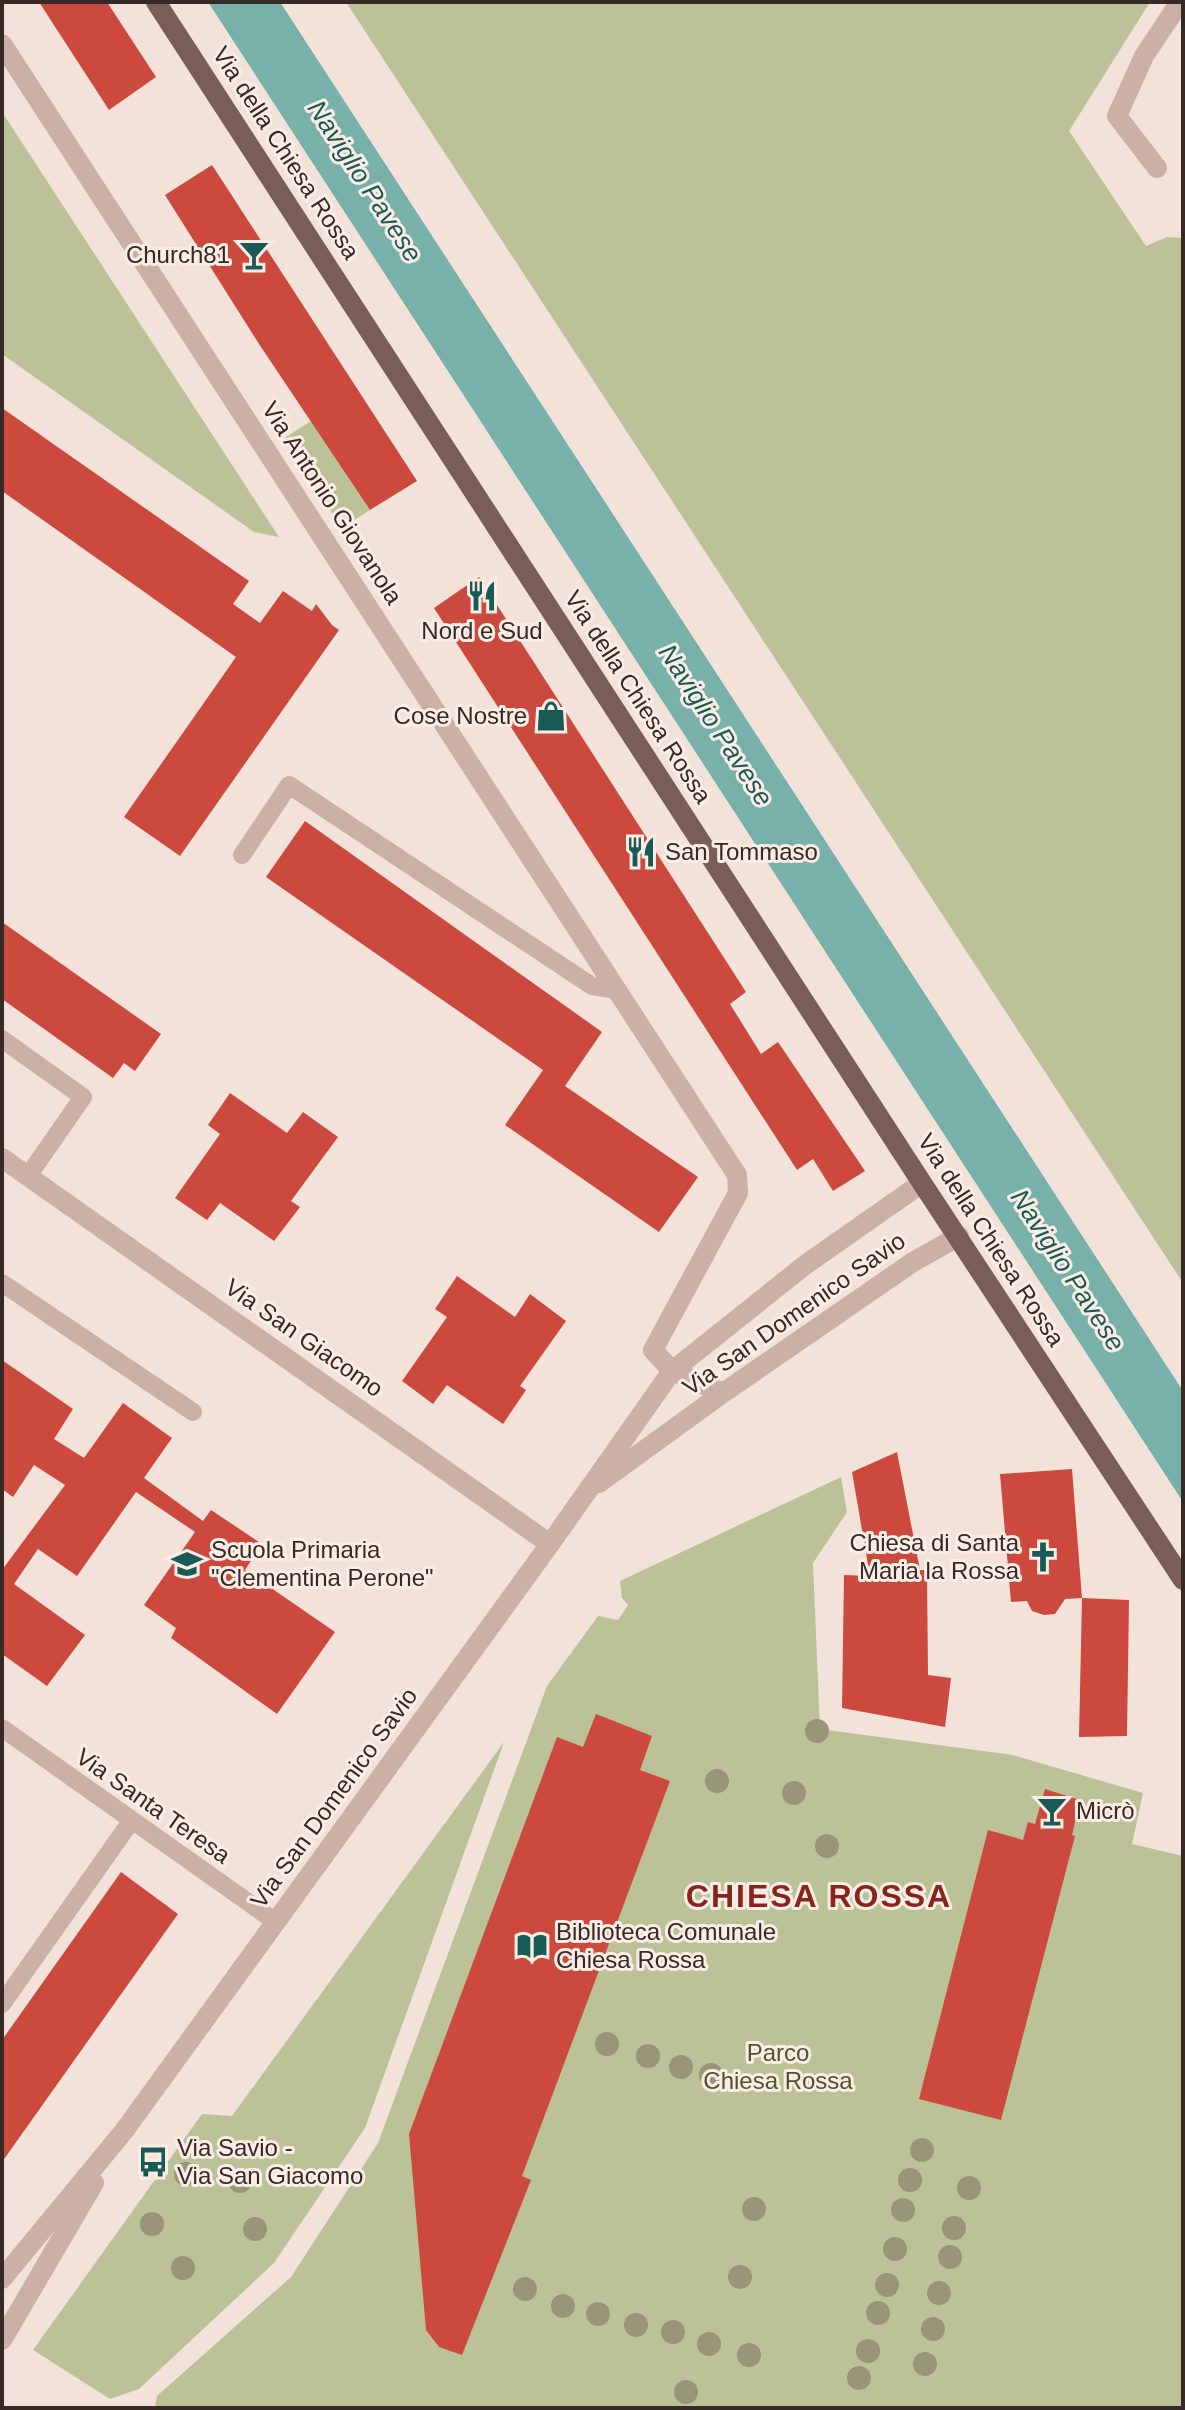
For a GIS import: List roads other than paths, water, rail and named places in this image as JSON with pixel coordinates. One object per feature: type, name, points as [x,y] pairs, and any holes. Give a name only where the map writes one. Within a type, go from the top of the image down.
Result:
[{"type":"main road","name":"Via della Chiesa Rossa","points":[[156,2],[1183,1580]]},
{"type":"street","points":[[1157,168],[1117,116],[1144,56],[1180,2]]},
{"type":"street","name":"Via Antonio Giovanola","points":[[2,44],[737,1175],[738,1193]]},
{"type":"street","name":"Via San Giacomo","points":[[2,1158],[550,1544]]},
{"type":"street","name":"Via San Domenico Savio","points":[[2,2279],[124,2131],[672,1371],[805,1265],[922,1183]]},
{"type":"street","name":"Via San Domenico Savio","points":[[672,1371],[653,1350],[738,1193]]},
{"type":"street","name":"Via San Domenico Savio","points":[[583,1495],[723,1393],[913,1262],[959,1236]]},
{"type":"street","points":[[672,1371],[723,1393]]},
{"type":"street","name":"Via San Domenico Savio","points":[[2,2340],[124,2131]]},
{"type":"lane","points":[[242,855],[289,785],[592,986],[617,990]]},
{"type":"lane","points":[[2,1039],[83,1097],[28,1176]]},
{"type":"lane","points":[[2,1283],[193,1412]]},
{"type":"lane","name":"Via Santa Teresa","points":[[2,1728],[276,1922]]},
{"type":"lane","points":[[2,2004],[132,1820]]},
{"type":"water","name":"Naviglio Pavese","points":[[208,2],[280,2],[1183,1391],[1183,1502]]},
{"type":"place","name":"Church81","points":[[254,255]]},
{"type":"place","name":"Nord e Sud","points":[[482,596]]},
{"type":"place","name":"Cose Nostre","points":[[551,716]]},
{"type":"place","name":"San Tommaso","points":[[641,852]]},
{"type":"place","name":"Chiesa di Santa Maria la Rossa","points":[[1043,1557]]},
{"type":"place","name":"Scuola Primaria \"Clementina Perone\"","points":[[187,1564]]},
{"type":"place","name":"Micrò","points":[[1052,1811]]},
{"type":"place","name":"Biblioteca Comunale Chiesa Rossa","points":[[532,1946]]},
{"type":"place","name":"Via Savio - Via San Giacomo","points":[[153,2162]]},
{"type":"district","name":"CHIESA ROSSA","points":[[819,1896]]},
{"type":"park label","name":"Parco Chiesa Rossa","points":[[778,2067]]}]
